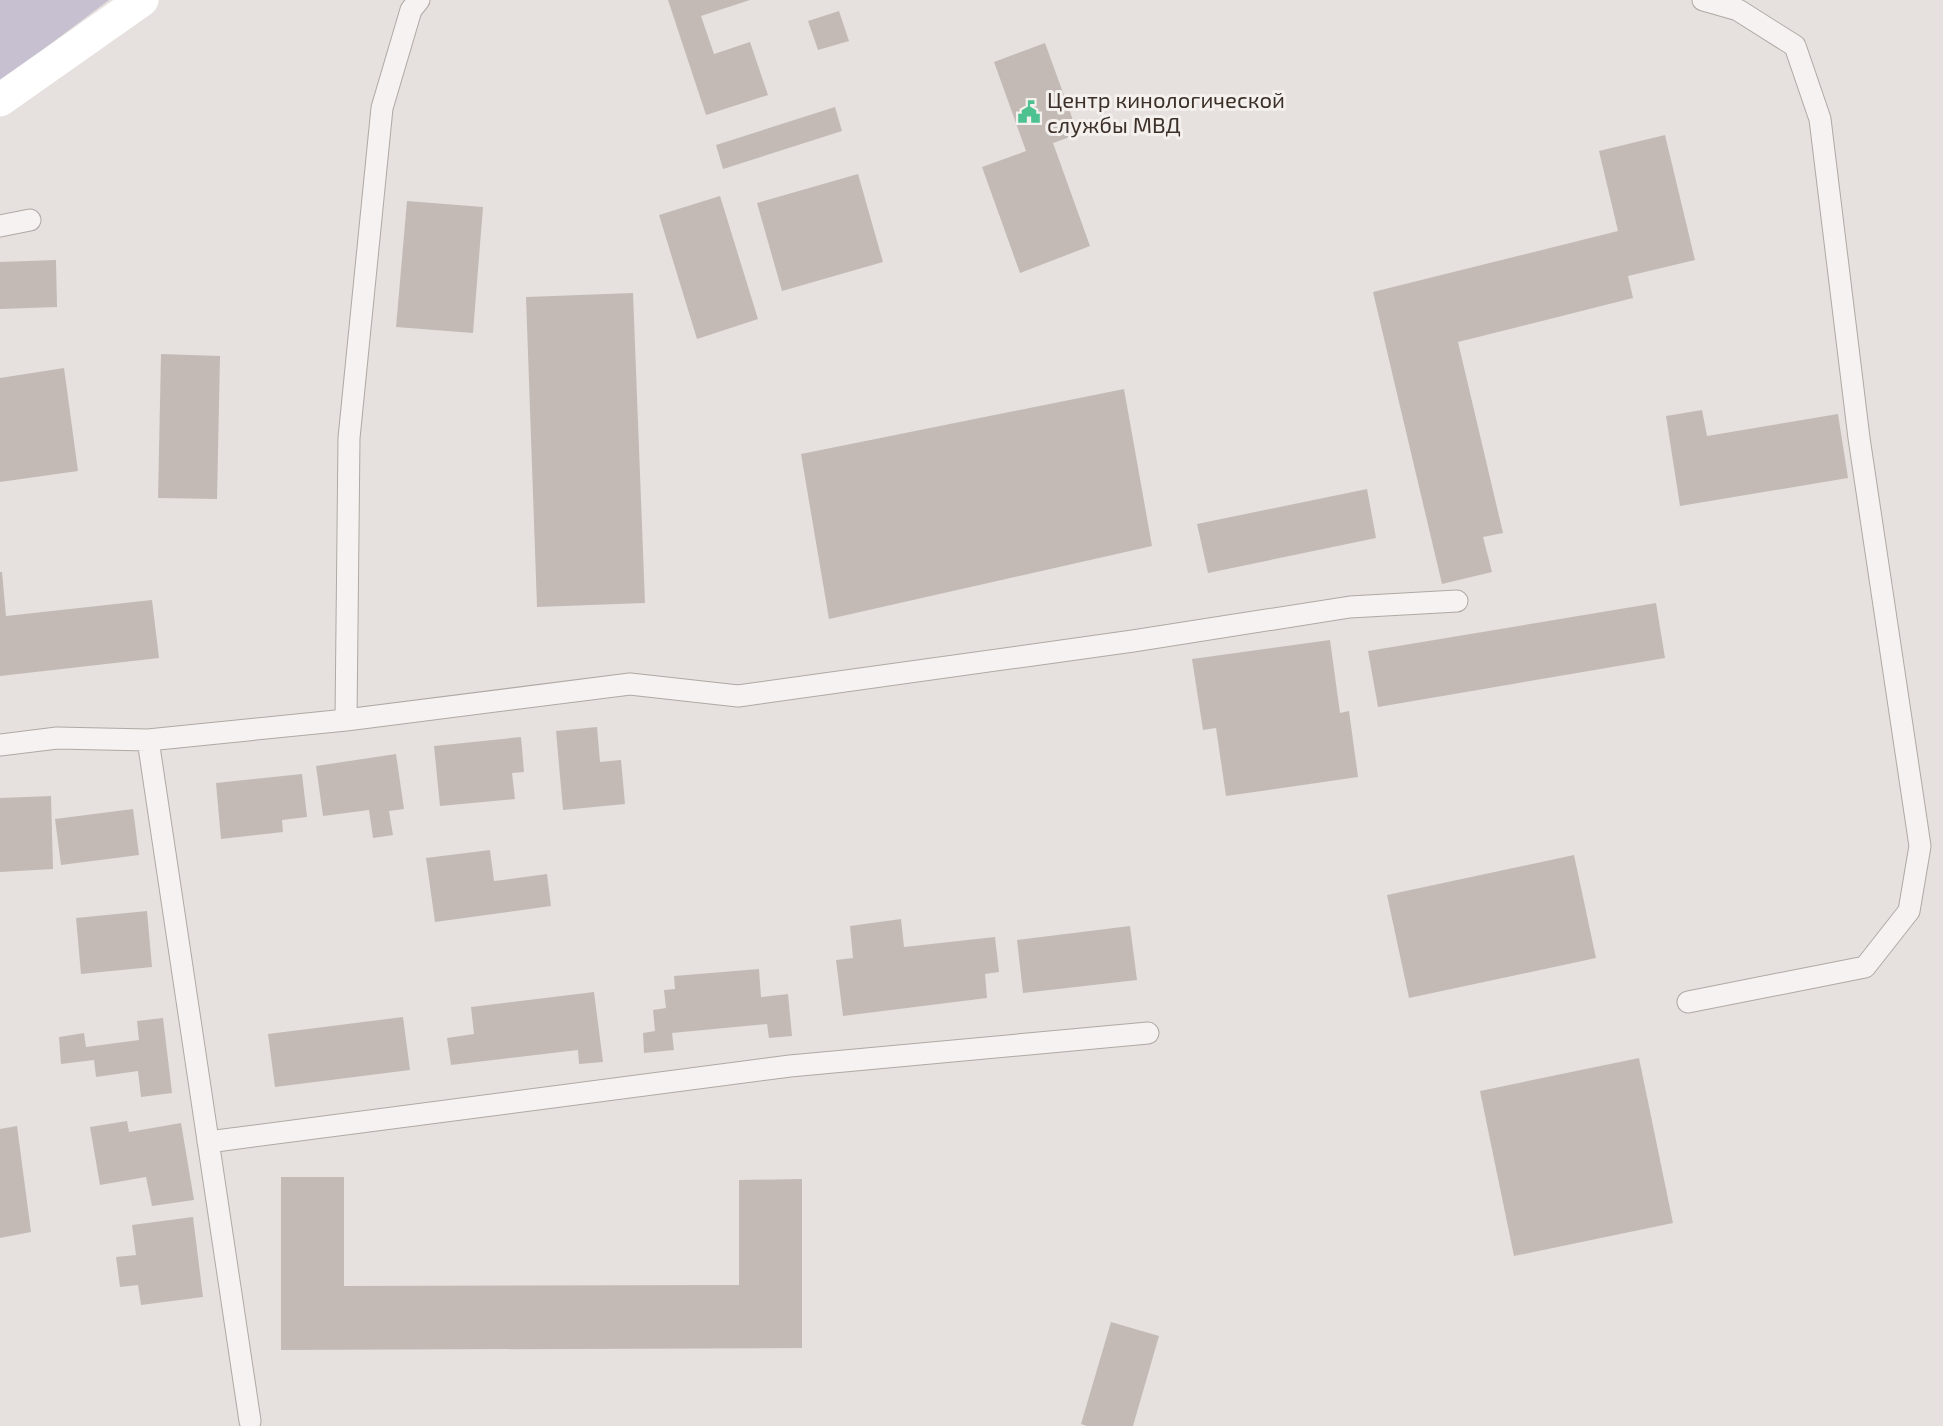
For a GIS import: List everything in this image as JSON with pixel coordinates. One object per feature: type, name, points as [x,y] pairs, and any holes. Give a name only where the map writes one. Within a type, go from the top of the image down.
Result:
[{"type":"street","points":[[0,100],[141,0]]},
{"type":"lane","points":[[346,720],[349,438],[382,108],[411,10],[419,0]]},
{"type":"lane","points":[[1688,1002],[1865,967],[1910,911],[1920,846],[1859,438],[1820,118],[1796,46],[1738,10],[1703,0]]},
{"type":"lane","points":[[0,226],[30,220]]},
{"type":"lane","points":[[0,746],[57,738],[148,740],[346,720],[630,684],[738,696],[1133,641],[1350,607],[1457,601]]},
{"type":"lane","points":[[148,740],[250,1421]]},
{"type":"lane","points":[[208,1142],[790,1066],[1148,1033]]},
{"type":"shaded area","points":[[0,0],[109,0],[0,82]]},
{"type":"building","points":[[668,0],[750,0],[701,16],[714,54],[750,42],[768,95],[706,115]]},
{"type":"building","points":[[839,11],[849,41],[818,50],[808,21]]},
{"type":"building","points":[[1045,43],[1078,134],[1053,143],[1090,246],[1020,273],[982,167],[1026,151],[994,62]]},
{"type":"building","points":[[835,107],[842,131],[723,169],[716,145]]},
{"type":"building","points":[[1665,135],[1695,260],[1628,276],[1633,298],[1458,342],[1503,533],[1483,537],[1492,572],[1442,584],[1373,292],[1618,231],[1599,151]]},
{"type":"building","points":[[858,174],[883,262],[782,291],[757,203]]},
{"type":"building","points":[[720,196],[758,319],[697,339],[659,215]]},
{"type":"building","points":[[407,201],[483,207],[473,333],[396,327]]},
{"type":"building","points":[[56,260],[57,307],[0,309],[0,262]]},
{"type":"building","points":[[633,293],[645,603],[537,607],[526,297]]},
{"type":"building","points":[[161,354],[220,356],[217,499],[158,498]]},
{"type":"building","points":[[64,368],[78,471],[0,482],[0,378]]},
{"type":"building","points":[[1124,389],[1152,546],[829,619],[801,454]]},
{"type":"building","points":[[1702,410],[1707,436],[1838,414],[1848,478],[1680,506],[1666,416]]},
{"type":"building","points":[[1367,489],[1376,538],[1208,573],[1197,524]]},
{"type":"building","points":[[0,572],[2,572],[6,616],[152,600],[159,658],[0,676]]},
{"type":"building","points":[[1656,603],[1665,658],[1378,707],[1368,651]]},
{"type":"building","points":[[1330,640],[1340,713],[1349,711],[1358,777],[1226,796],[1216,728],[1203,730],[1192,659]]},
{"type":"building","points":[[597,727],[600,762],[621,760],[625,804],[563,810],[556,731]]},
{"type":"building","points":[[521,737],[524,772],[512,773],[515,799],[440,806],[434,746]]},
{"type":"building","points":[[396,754],[404,809],[389,811],[393,835],[373,838],[369,810],[323,816],[316,766]]},
{"type":"building","points":[[302,774],[307,817],[282,820],[283,832],[221,839],[216,783]]},
{"type":"building","points":[[51,796],[53,869],[0,872],[0,798]]},
{"type":"building","points":[[133,809],[139,855],[61,865],[55,819]]},
{"type":"building","points":[[490,850],[494,881],[547,874],[551,906],[435,922],[426,858]]},
{"type":"building","points":[[1574,855],[1596,958],[1409,998],[1387,895]]},
{"type":"building","points":[[147,911],[152,967],[81,974],[76,918]]},
{"type":"building","points":[[901,919],[904,947],[995,937],[999,972],[985,974],[987,998],[843,1016],[836,960],[853,958],[850,926]]},
{"type":"building","points":[[1130,926],[1137,980],[1023,993],[1017,940]]},
{"type":"building","points":[[759,969],[761,997],[788,994],[792,1036],[769,1038],[767,1024],[672,1033],[674,1050],[644,1053],[643,1033],[655,1031],[653,1010],[666,1008],[664,990],[675,989],[674,976]]},
{"type":"building","points":[[594,992],[603,1062],[579,1064],[578,1050],[451,1065],[447,1038],[474,1034],[471,1007]]},
{"type":"building","points":[[403,1017],[410,1070],[275,1087],[268,1034]]},
{"type":"building","points":[[163,1018],[172,1093],[141,1097],[138,1071],[96,1077],[94,1060],[61,1064],[59,1037],[84,1033],[86,1047],[139,1040],[137,1021]]},
{"type":"building","points":[[1639,1058],[1673,1223],[1514,1256],[1480,1091]]},
{"type":"building","points":[[127,1121],[129,1132],[181,1123],[194,1200],[152,1206],[146,1177],[100,1185],[90,1127]]},
{"type":"building","points":[[17,1126],[31,1232],[0,1238],[0,1129]]},
{"type":"building","points":[[281,1177],[344,1177],[344,1286],[739,1285],[739,1180],[802,1179],[802,1348],[281,1350]]},
{"type":"building","points":[[193,1217],[203,1297],[141,1305],[138,1285],[120,1287],[116,1257],[136,1255],[132,1225]]},
{"type":"building","points":[[1111,1322],[1159,1336],[1133,1426],[1087,1426],[1081,1424]]},
{"type":"place","name":"Центр кинологической службы МВД","points":[[1029,112]]}]
